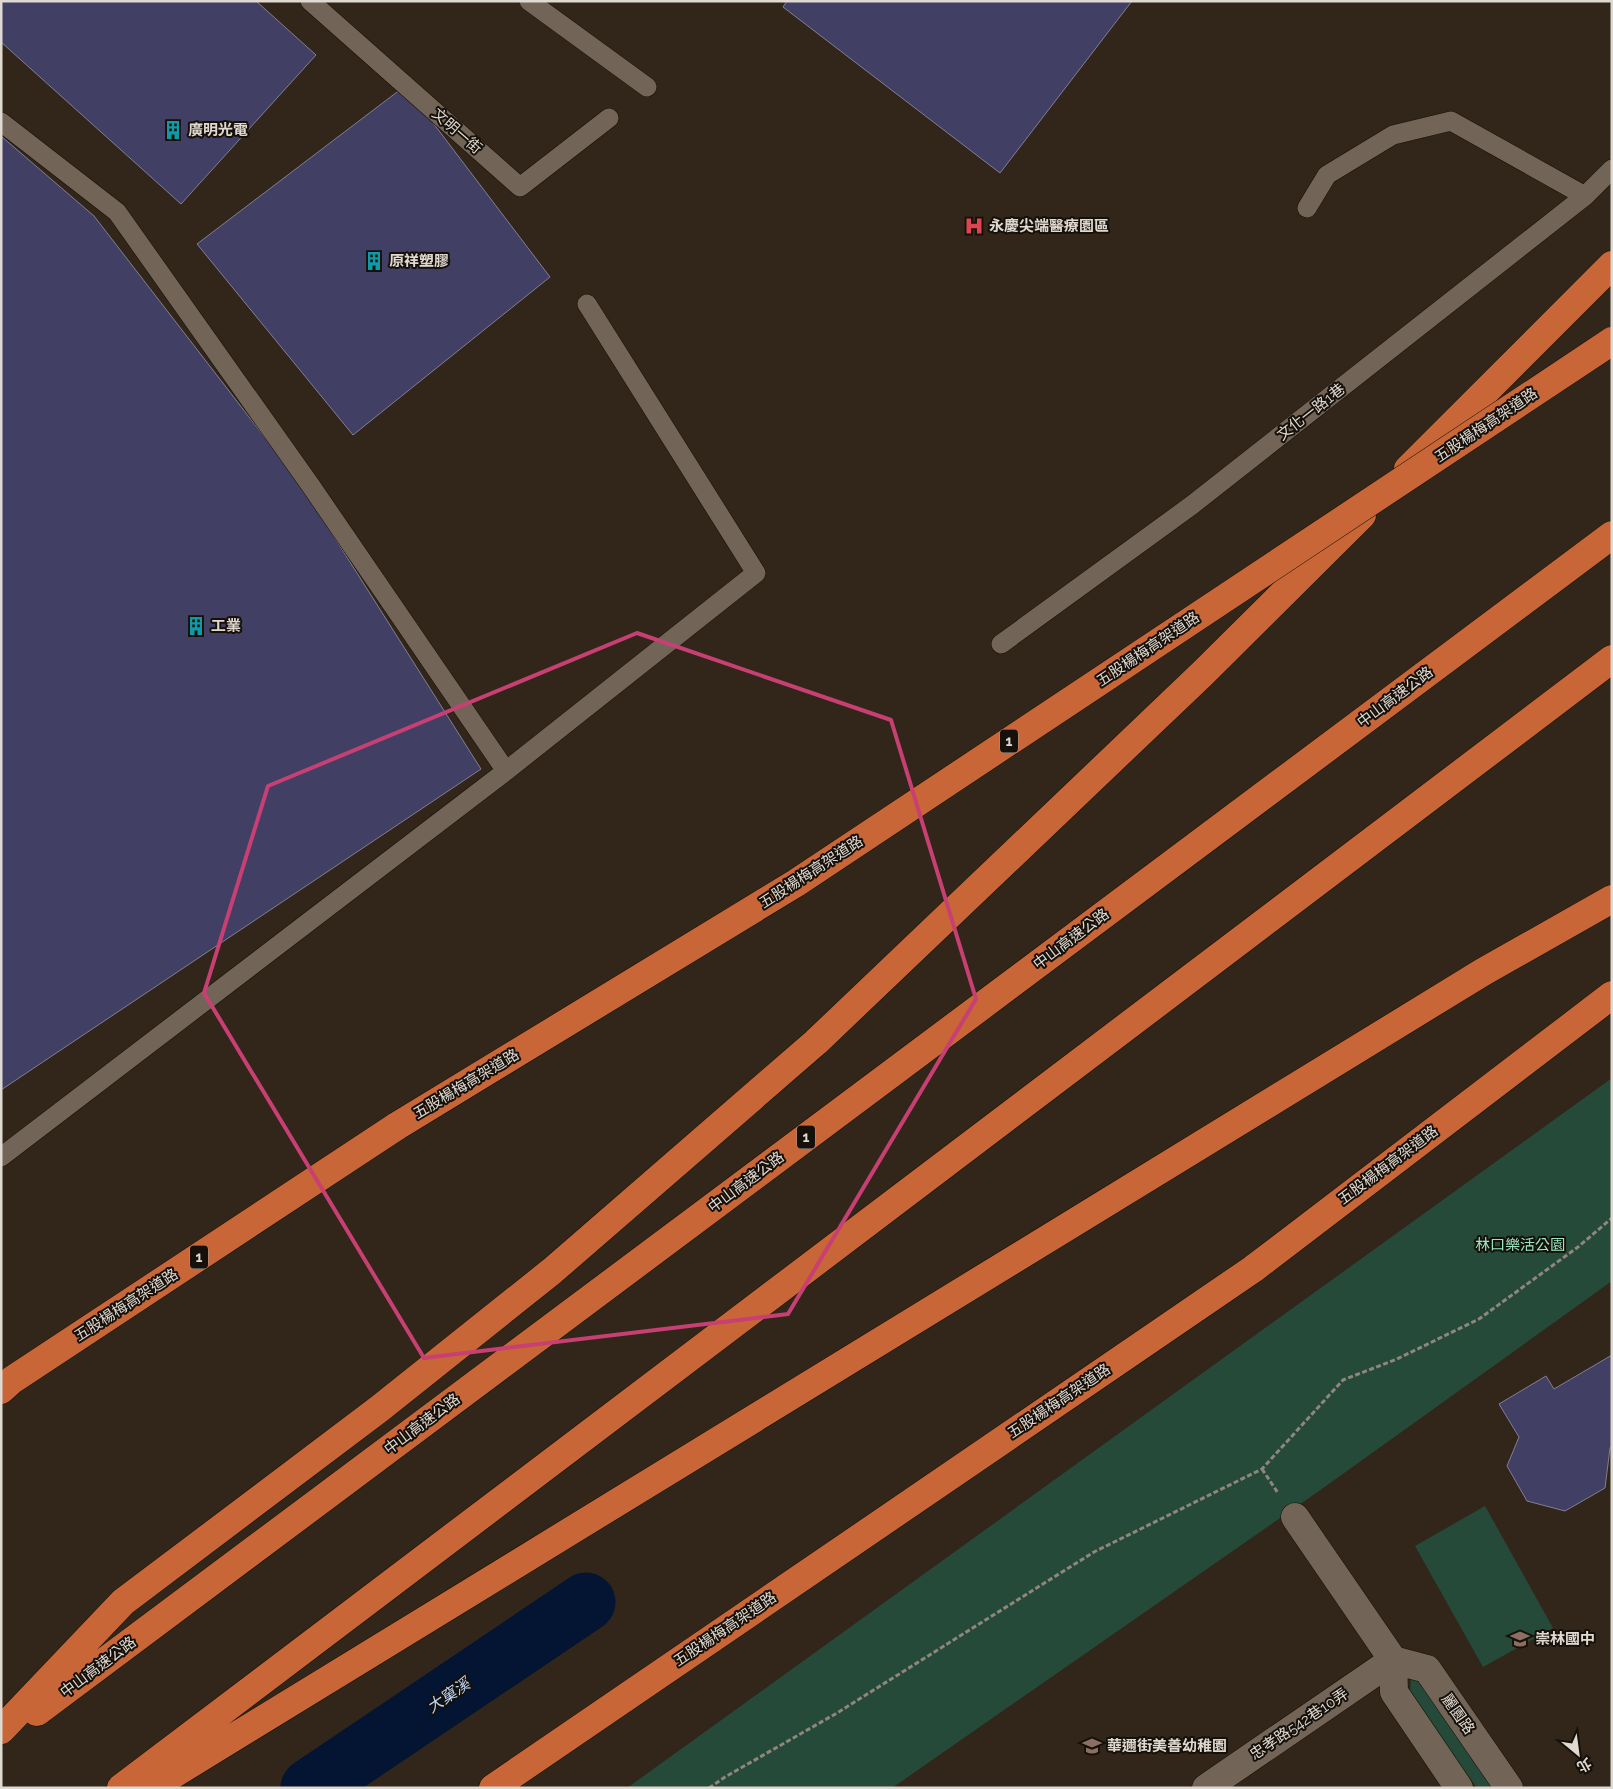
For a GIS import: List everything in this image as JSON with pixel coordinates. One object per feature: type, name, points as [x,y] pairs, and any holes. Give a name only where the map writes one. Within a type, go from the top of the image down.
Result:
[{"type":"highway","points":[[1,1730],[123,1602],[379,1409],[552,1271],[816,1042],[1202,674],[1612,265]]},
{"type":"highway","name":"五股楊梅高架道路","points":[[1,1390],[20,1375],[397,1126],[796,883],[1612,341]]},
{"type":"highway","name":"中山高速公路","points":[[1,1739],[1612,535]]},
{"type":"highway","points":[[120,1788],[1612,659]]},
{"type":"highway","points":[[151,1788],[1483,972],[1612,899]]},
{"type":"highway","name":"五股楊梅高架道路","points":[[493,1788],[1252,1269],[1612,995]]},
{"type":"street","points":[[1295,1517],[1393,1660],[1394,1692],[1459,1788]]},
{"type":"street","name":"忠孝路542巷10弄","points":[[1206,1788],[1393,1660]]},
{"type":"street","name":"麗園路","points":[[1393,1660],[1428,1669],[1509,1788]]},
{"type":"lane","name":"文明一街","points":[[310,1],[520,187],[609,118]]},
{"type":"lane","points":[[529,1],[647,87]]},
{"type":"lane","points":[[1307,208],[1327,175],[1393,135],[1451,120],[1586,196]]},
{"type":"lane","points":[[1,122],[116,212],[311,486],[506,771]]},
{"type":"lane","name":"文化一路1巷","points":[[1002,644],[1192,505],[1586,196],[1612,169]]},
{"type":"lane","points":[[1,1157],[506,771],[756,573],[587,304]]},
{"type":"path","points":[[709,1788],[837,1713],[1094,1552],[1262,1469],[1343,1380],[1397,1359],[1478,1319],[1578,1247],[1612,1218]]},
{"type":"highlighted area","points":[[637,633],[891,720],[976,999],[788,1314],[424,1358],[204,993],[268,786]]},
{"type":"green space","name":"林口樂活公園","points":[[1612,1078],[1612,1281],[1319,1491],[892,1788],[627,1788]]},
{"type":"green space","points":[[1485,1506],[1553,1628],[1483,1667],[1415,1546]]},
{"type":"green space","points":[[1411,1678],[1426,1686],[1499,1788],[1477,1788],[1410,1695]]},
{"type":"building","name":"廣明光電","points":[[1,1],[256,1],[316,55],[181,204],[1,42]]},
{"type":"building","points":[[787,1],[1132,1],[1000,173],[783,7]]},
{"type":"building","name":"原祥塑膠","points":[[405,86],[550,277],[353,435],[197,244]]},
{"type":"building","name":"工業","points":[[1,136],[94,216],[300,483],[481,769],[1,1090]]},
{"type":"building","points":[[1612,1355],[1612,1447],[1610,1448],[1605,1488],[1565,1511],[1527,1501],[1507,1466],[1519,1437],[1499,1404],[1546,1376],[1554,1389]]},
{"type":"waterway","name":"大窠溪","points":[[310,1788],[586,1602]]},
{"type":"place","name":"廣明光電","points":[[173,130]]},
{"type":"place","name":"永慶尖端醫療園區","points":[[974,226]]},
{"type":"place","name":"原祥塑膠","points":[[374,261]]},
{"type":"place","name":"工業","points":[[196,626]]},
{"type":"place","name":"崇林國中","points":[[1520,1639]]},
{"type":"place","name":"華邇街美善幼稚園","points":[[1092,1746]]}]
